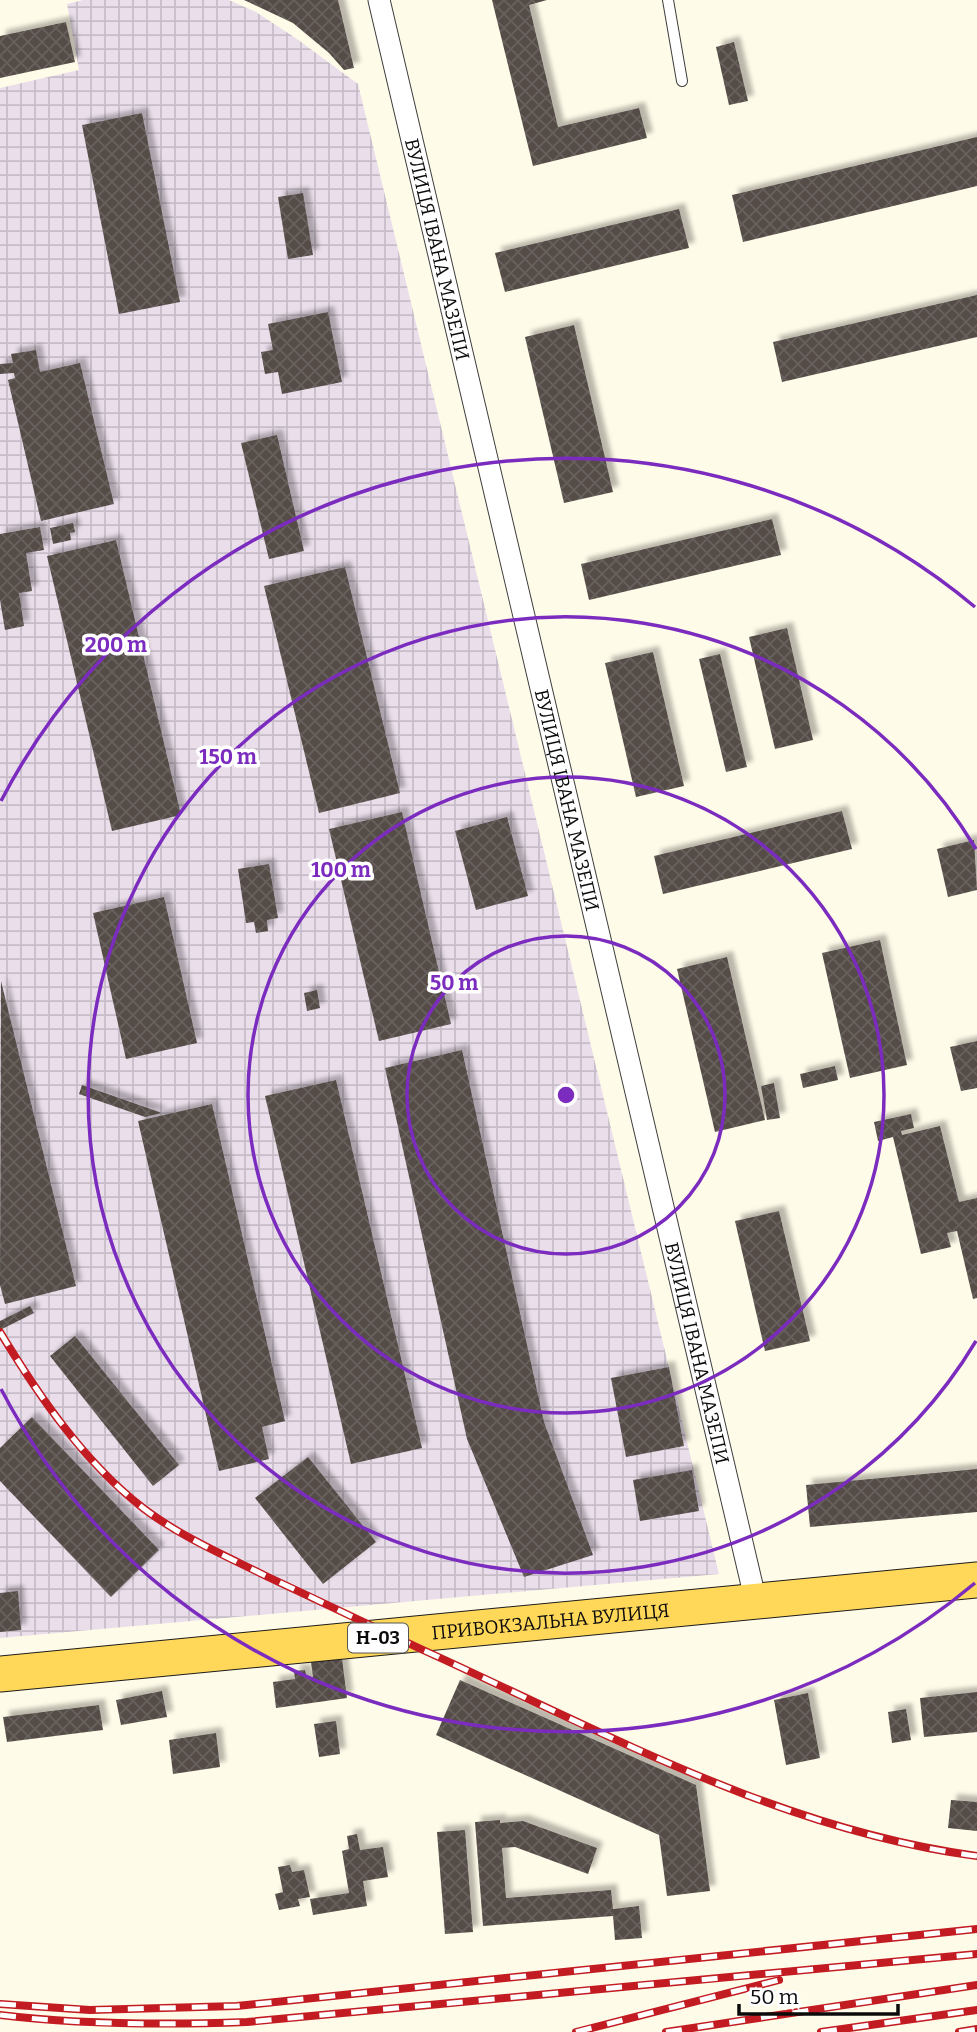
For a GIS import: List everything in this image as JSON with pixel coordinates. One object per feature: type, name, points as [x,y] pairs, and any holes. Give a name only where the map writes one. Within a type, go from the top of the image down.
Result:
[{"type":"main road","name":"ПРИВОКЗАЛЬНА ВУЛИЦЯ","points":[[0,1674],[977,1580]]},
{"type":"street","name":"ВУЛИЦЯ ІВАНА МАЗЕПИ","points":[[379,0],[756,1602]]},
{"type":"lane","points":[[668,0],[682,81]]},
{"type":"shaded area","points":[[83,0],[229,0],[256,12],[358,84],[719,1574],[0,1638],[0,88],[79,70],[67,4]]},
{"type":"building","points":[[244,0],[338,0],[354,68],[344,70],[329,53],[293,23]]},
{"type":"building","points":[[492,0],[547,0],[529,5],[558,127],[639,108],[647,138],[533,166]]},
{"type":"building","points":[[66,22],[75,62],[0,78],[0,36]]},
{"type":"building","points":[[734,42],[748,101],[729,105],[716,47]]},
{"type":"building","points":[[142,113],[180,302],[119,314],[82,125]]},
{"type":"building","points":[[977,137],[977,186],[743,242],[732,195]]},
{"type":"building","points":[[303,193],[313,255],[288,259],[278,197]]},
{"type":"building","points":[[679,209],[689,248],[505,292],[495,253]]},
{"type":"building","points":[[977,295],[977,337],[782,382],[773,342]]},
{"type":"building","points":[[328,312],[342,382],[282,394],[278,372],[265,374],[261,352],[273,350],[268,324]]},
{"type":"building","points":[[574,325],[613,492],[564,503],[525,337]]},
{"type":"building","points":[[36,350],[40,372],[80,363],[114,504],[41,521],[8,380],[15,378],[14,373],[0,374],[0,364],[13,363],[11,354]]},
{"type":"building","points":[[277,435],[304,551],[269,559],[241,443]]},
{"type":"building","points":[[772,519],[781,555],[589,600],[581,564]]},
{"type":"building","points":[[73,523],[75,532],[70,533],[71,540],[53,544],[50,528]]},
{"type":"building","points":[[40,527],[44,550],[26,553],[32,591],[19,593],[24,626],[5,630],[0,600],[0,534]]},
{"type":"building","points":[[116,540],[181,815],[112,831],[47,556]]},
{"type":"building","points":[[345,567],[400,793],[319,813],[264,586]]},
{"type":"building","points":[[787,628],[813,740],[775,749],[749,637]]},
{"type":"building","points":[[653,652],[684,786],[636,797],[605,663]]},
{"type":"building","points":[[720,654],[747,767],[726,772],[699,659]]},
{"type":"building","points":[[842,811],[852,849],[663,894],[654,856]]},
{"type":"building","points":[[402,812],[451,1024],[379,1041],[329,829]]},
{"type":"building","points":[[507,817],[528,896],[476,910],[455,831]]},
{"type":"building","points":[[974,840],[977,890],[948,897],[937,849]]},
{"type":"building","points":[[269,864],[278,918],[267,920],[268,931],[256,933],[254,922],[246,923],[238,869]]},
{"type":"building","points":[[164,897],[197,1043],[126,1059],[93,913]]},
{"type":"building","points":[[880,940],[907,1065],[850,1078],[822,953]]},
{"type":"building","points":[[727,957],[765,1120],[715,1132],[677,969]]},
{"type":"building","points":[[1,981],[76,1286],[5,1304],[0,1285]]},
{"type":"building","points":[[317,990],[320,1008],[307,1011],[304,993]]},
{"type":"building","points":[[977,1041],[977,1088],[961,1091],[950,1047]]},
{"type":"building","points":[[462,1050],[544,1422],[593,1555],[524,1577],[467,1439],[385,1068]]},
{"type":"building","points":[[835,1066],[838,1080],[803,1088],[800,1074]]},
{"type":"building","points":[[336,1080],[422,1448],[351,1464],[265,1096]]},
{"type":"building","points":[[774,1083],[780,1118],[767,1120],[761,1086]]},
{"type":"building","points":[[82,1085],[162,1113],[145,1117],[79,1094]]},
{"type":"building","points":[[212,1104],[285,1421],[262,1427],[269,1459],[219,1471],[138,1121]]},
{"type":"building","points":[[911,1114],[914,1128],[901,1131],[902,1135],[940,1126],[959,1202],[977,1198],[977,1298],[973,1299],[957,1231],[947,1233],[951,1247],[921,1254],[893,1137],[878,1141],[874,1122]]},
{"type":"building","points":[[779,1211],[810,1341],[765,1351],[735,1221]]},
{"type":"building","points":[[30,1306],[34,1313],[0,1330],[0,1321]]},
{"type":"building","points":[[75,1336],[179,1465],[153,1486],[50,1356]]},
{"type":"building","points":[[669,1367],[684,1446],[626,1457],[611,1378]]},
{"type":"building","points":[[32,1417],[159,1550],[111,1597],[0,1481],[0,1448]]},
{"type":"building","points":[[308,1457],[376,1542],[323,1584],[255,1498]]},
{"type":"building","points":[[977,1469],[977,1512],[810,1527],[806,1485]]},
{"type":"building","points":[[692,1470],[699,1511],[640,1521],[633,1480]]},
{"type":"building","points":[[18,1591],[21,1630],[0,1632],[0,1593]]},
{"type":"building","points":[[341,1651],[347,1698],[276,1708],[273,1682],[295,1679],[294,1671],[305,1670],[307,1678],[313,1677],[310,1655]]},
{"type":"building","points":[[460,1680],[696,1785],[710,1891],[667,1896],[659,1835],[436,1735]]},
{"type":"building","points":[[162,1691],[167,1717],[121,1725],[116,1700]]},
{"type":"building","points":[[977,1692],[977,1732],[924,1737],[920,1698]]},
{"type":"building","points":[[808,1693],[820,1758],[786,1765],[774,1700]]},
{"type":"building","points":[[99,1705],[103,1730],[7,1742],[3,1717]]},
{"type":"building","points":[[906,1709],[911,1740],[892,1743],[888,1712]]},
{"type":"building","points":[[336,1721],[340,1754],[319,1757],[314,1724]]},
{"type":"building","points":[[216,1733],[220,1767],[173,1774],[169,1740]]},
{"type":"building","points":[[951,1800],[977,1802],[977,1831],[948,1828]]},
{"type":"building","points":[[500,1820],[500,1823],[523,1821],[597,1848],[588,1874],[515,1847],[502,1848],[506,1898],[611,1890],[613,1909],[639,1906],[642,1938],[615,1940],[613,1916],[483,1926],[475,1822]]},
{"type":"building","points":[[465,1830],[473,1932],[445,1934],[437,1832]]},
{"type":"building","points":[[357,1834],[360,1850],[383,1847],[388,1877],[363,1881],[367,1906],[313,1915],[310,1899],[349,1893],[342,1851],[349,1849],[347,1836]]},
{"type":"building","points":[[290,1865],[292,1872],[304,1870],[310,1897],[298,1899],[300,1906],[279,1910],[275,1894],[283,1892],[278,1867]]},
{"type":"railway","points":[[0,1332],[30,1380],[101,1470],[143,1508],[188,1537],[404,1641],[693,1774],[832,1824],[904,1843],[977,1856]]},
{"type":"railway","points":[[0,2004],[90,2010],[237,2006],[977,1929]]},
{"type":"railway","points":[[0,2015],[124,2023],[247,2022],[977,1954]]},
{"type":"railway","points":[[576,2032],[779,1980]]},
{"type":"railway","points":[[666,2032],[977,1985]]},
{"type":"railway","points":[[821,2032],[977,2010]]},
{"type":"railway","points":[[959,2032],[977,2029]]}]
